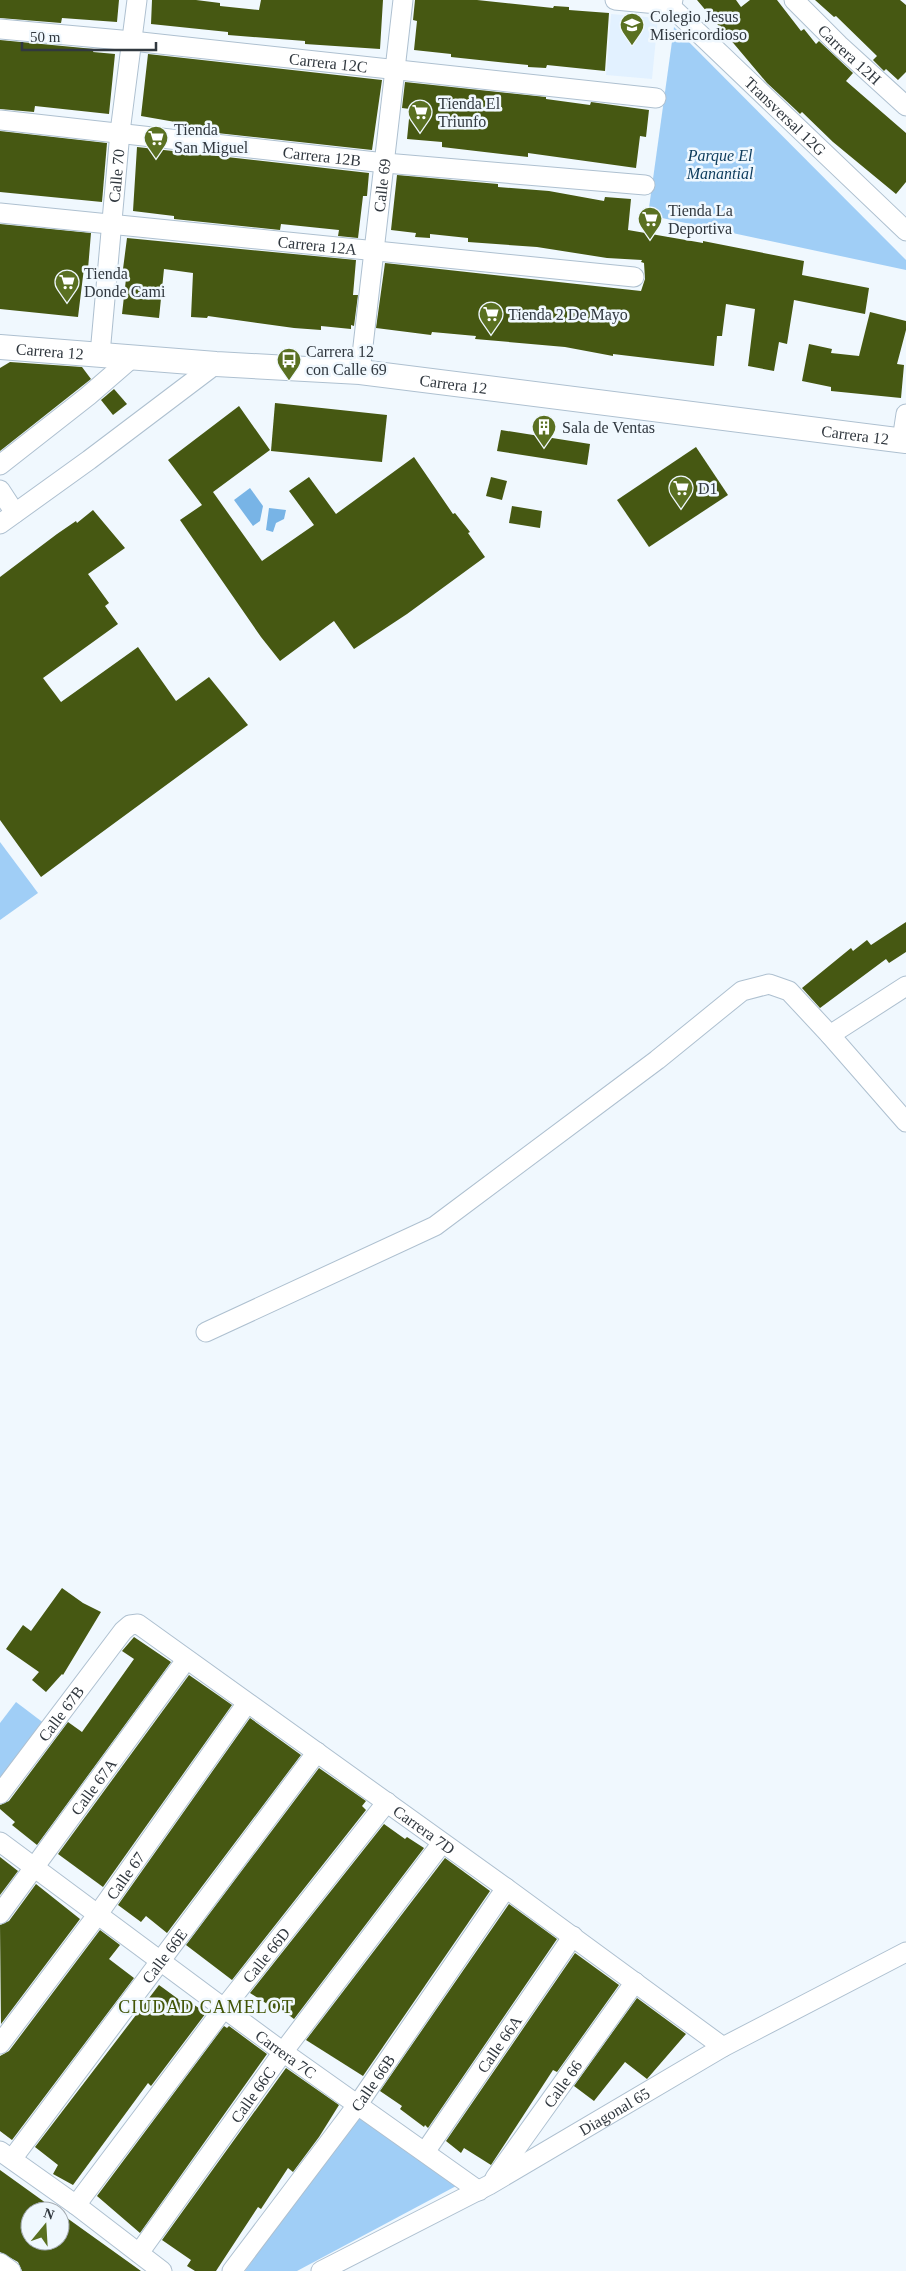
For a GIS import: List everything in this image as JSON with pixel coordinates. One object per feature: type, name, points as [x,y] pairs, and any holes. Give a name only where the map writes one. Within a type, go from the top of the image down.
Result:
[{"type":"main road","name":"Carrera 12","points":[[6,352],[100,354],[216,364],[360,372],[904,440]]},
{"type":"street","name":"Calle 70","points":[[100,354],[120,132],[136,0]]},
{"type":"street","name":"Calle 69","points":[[360,372],[403,0]]},
{"type":"street","points":[[615,0],[668,2]]},
{"type":"street","name":"Carrera 12H","points":[[794,0],[839,45],[906,106]]},
{"type":"street","name":"Transversal 12G","points":[[668,2],[906,231]]},
{"type":"street","name":"Carrera 12C","points":[[0,28],[656,98]]},
{"type":"street","name":"Carrera 12B","points":[[0,120],[385,163],[645,185]]},
{"type":"street","name":"Carrera 12A","points":[[0,212],[634,277]]},
{"type":"street","points":[[0,465],[88,396],[133,356]]},
{"type":"street","points":[[0,490],[8,519],[216,364]]},
{"type":"street","points":[[904,440],[906,414]]},
{"type":"street","points":[[206,1332],[434,1226],[657,1060],[742,991],[770,984],[789,991],[906,1122]]},
{"type":"street","points":[[830,1035],[906,986]]},
{"type":"street","name":"Carrera 7D","points":[[122,1631],[133,1624],[142,1627],[573,1936],[723,2047]]},
{"type":"street","name":"Calle 67B","points":[[0,1794],[122,1631]]},
{"type":"street","name":"Calle 67A","points":[[0,1914],[186,1660]]},
{"type":"street","name":"Calle 67","points":[[0,2044],[98,1914],[248,1703]]},
{"type":"street","name":"Calle 66E","points":[[6,2155],[160,1961],[317,1752]]},
{"type":"street","name":"Calle 66D","points":[[76,2205],[224,2008],[387,1802]]},
{"type":"street","name":"Carrera 7C","points":[[0,1842],[283,2052],[425,2152],[484,2188]]},
{"type":"street","name":"Calle 66C","points":[[139,2253],[283,2052],[442,1843]]},
{"type":"street","name":"Calle 66B","points":[[232,2271],[358,2104],[506,1888]]},
{"type":"street","name":"Calle 66A","points":[[425,2152],[573,1936]]},
{"type":"street","name":"Diagonal 65","points":[[321,2271],[484,2188],[723,2047],[906,1952]]},
{"type":"street","name":"Calle 66","points":[[484,2188],[635,1982]]},
{"type":"street","points":[[6,2155],[76,2205],[162,2271]]},
{"type":"street","points":[[0,2263],[11,2271]]},
{"type":"shaded area","name":"Colegio Jesus Misericordioso","points":[[611,14],[658,18],[652,79],[606,75]]},
{"type":"shaded area","points":[[250,488],[263,506],[260,521],[253,526],[234,500]]},
{"type":"shaded area","points":[[269,508],[286,510],[284,519],[276,523],[273,532],[266,530]]},
{"type":"green space","name":"Parque El Manantial","points":[[674,27],[906,260],[906,270],[648,215]]},
{"type":"green space","points":[[0,842],[38,893],[0,920]]},
{"type":"green space","points":[[16,1702],[45,1724],[0,1785],[0,1723]]},
{"type":"green space","points":[[359,2111],[458,2185],[297,2271],[245,2271]]},
{"type":"building","points":[[0,0],[119,0],[117,22],[62,18],[61,23],[0,18]]},
{"type":"building","points":[[152,0],[196,0],[220,3],[220,6],[259,10],[261,0],[383,0],[380,49],[305,44],[305,41],[228,35],[228,32],[151,24]]},
{"type":"building","points":[[415,0],[477,0],[553,8],[554,6],[569,7],[569,10],[609,13],[605,71],[547,65],[546,68],[528,67],[528,65],[451,57],[451,54],[414,50],[417,21],[413,20]]},
{"type":"building","points":[[697,0],[736,0],[741,7],[750,0],[777,0],[801,31],[804,29],[816,44],[819,41],[853,73],[846,81],[906,133],[906,182],[896,194],[833,142],[802,112],[800,114],[767,83]]},
{"type":"building","points":[[815,0],[900,0],[906,5],[906,72],[898,80],[886,69],[884,71],[873,60],[877,56],[836,16],[834,17]]},
{"type":"building","points":[[0,40],[94,49],[93,52],[115,54],[109,114],[35,106],[34,112],[0,109]]},
{"type":"building","points":[[148,54],[382,80],[372,150],[180,129],[181,123],[141,116]]},
{"type":"building","points":[[405,82],[546,97],[546,99],[590,105],[591,102],[649,110],[646,137],[640,136],[636,168],[528,153],[528,157],[442,147],[442,142],[407,139],[410,109],[402,108]]},
{"type":"building","points":[[0,131],[107,143],[102,202],[0,192]]},
{"type":"building","points":[[137,147],[369,173],[367,196],[363,196],[358,238],[338,236],[339,230],[281,224],[280,230],[174,219],[174,216],[133,211]]},
{"type":"building","points":[[397,175],[498,184],[498,187],[549,191],[604,201],[605,197],[631,199],[628,230],[703,243],[703,241],[804,261],[802,275],[869,288],[865,314],[794,300],[787,344],[779,342],[774,371],[748,366],[755,309],[726,304],[722,336],[717,336],[714,366],[613,354],[613,356],[565,347],[475,339],[476,336],[432,332],[431,335],[376,328],[385,263],[641,291],[645,279],[644,263],[641,262],[642,260],[607,258],[537,247],[468,242],[468,238],[430,234],[430,238],[415,237],[416,233],[391,230]]},
{"type":"building","points":[[0,224],[91,233],[88,269],[84,268],[78,317],[0,309]]},
{"type":"building","points":[[127,238],[356,260],[353,295],[358,295],[354,326],[351,325],[351,329],[321,326],[321,330],[208,316],[207,318],[191,317],[193,273],[164,269],[159,318],[122,314],[127,270],[123,269]]},
{"type":"building","points":[[870,312],[906,321],[906,330],[897,364],[904,365],[901,398],[831,391],[831,387],[802,381],[809,344],[832,349],[831,353],[859,356]]},
{"type":"building","points":[[10,362],[82,367],[91,379],[0,451],[0,368]]},
{"type":"building","points":[[114,389],[127,404],[113,415],[101,400]]},
{"type":"building","points":[[275,403],[387,415],[382,462],[271,451]]},
{"type":"building","points":[[239,406],[270,450],[213,492],[262,561],[314,525],[289,491],[309,477],[336,514],[414,457],[453,514],[455,513],[470,532],[468,533],[485,557],[407,614],[354,649],[334,621],[280,661],[261,637],[180,520],[202,505],[168,460]]},
{"type":"building","name":"Sala de Ventas","points":[[501,430],[590,444],[587,465],[497,451]]},
{"type":"building","points":[[696,447],[728,495],[649,547],[617,500]]},
{"type":"building","points":[[491,477],[507,481],[502,500],[486,496]]},
{"type":"building","points":[[512,506],[542,511],[540,528],[509,523]]},
{"type":"building","points":[[93,510],[125,548],[88,574],[109,603],[105,606],[118,624],[43,678],[61,702],[138,647],[176,701],[209,677],[248,725],[41,877],[0,820],[0,577],[57,534],[76,521],[77,523]]},
{"type":"building","points":[[906,922],[906,952],[889,963],[886,959],[820,1008],[802,988],[851,948],[853,951],[867,940],[871,945]]},
{"type":"building","points":[[62,1588],[83,1603],[101,1612],[63,1675],[46,1692],[32,1680],[39,1672],[6,1649],[23,1625],[31,1631]]},
{"type":"building","points":[[134,1637],[171,1662],[37,1845],[12,1825],[15,1822],[0,1809],[0,1805],[9,1801],[68,1722],[82,1732],[134,1659],[122,1651]]},
{"type":"building","points":[[189,1675],[232,1705],[103,1887],[58,1854]]},
{"type":"building","points":[[250,1718],[301,1755],[167,1933],[146,1916],[141,1922],[118,1905]]},
{"type":"building","points":[[319,1768],[366,1801],[362,1806],[366,1810],[232,1980],[186,1945]]},
{"type":"building","points":[[384,1824],[405,1839],[407,1837],[424,1848],[294,2019],[277,2006],[275,2009],[250,1993]]},
{"type":"building","points":[[0,1857],[18,1871],[0,1895]]},
{"type":"building","points":[[445,1858],[490,1891],[363,2076],[306,2040]]},
{"type":"building","points":[[36,1884],[80,1919],[1,2024],[0,1925],[9,1921]]},
{"type":"building","points":[[509,1904],[557,1939],[428,2128],[425,2125],[424,2127],[400,2109],[402,2106],[380,2091]]},
{"type":"building","points":[[100,1930],[120,1945],[109,1959],[134,1978],[12,2140],[0,2131],[0,2056],[9,2051]]},
{"type":"building","points":[[575,1953],[619,1985],[557,2072],[553,2070],[491,2165],[464,2148],[461,2153],[446,2141]]},
{"type":"building","points":[[159,1985],[185,2004],[187,2000],[206,2013],[151,2086],[148,2083],[73,2185],[53,2174],[58,2165],[35,2147]]},
{"type":"building","points":[[637,1998],[686,2034],[647,2079],[625,2062],[594,2101],[574,2086]]},
{"type":"building","points":[[224,2026],[227,2028],[229,2026],[267,2054],[140,2233],[97,2196]]},
{"type":"building","points":[[286,2068],[339,2105],[319,2137],[293,2172],[288,2168],[261,2209],[258,2207],[216,2271],[195,2271],[187,2266],[191,2260],[162,2240]]},
{"type":"building","points":[[0,2170],[43,2201],[20,2201],[20,2251],[70,2251],[70,2220],[141,2271],[22,2271],[18,2262],[0,2252]]},
{"type":"place","name":"Colegio Jesus Misericordioso","points":[[632,46]]},
{"type":"place","name":"Tienda El Triunfo","points":[[420,133]]},
{"type":"place","name":"Tienda San Miguel","points":[[156,159]]},
{"type":"place","name":"Tienda La Deportiva","points":[[650,240]]},
{"type":"place","name":"Tienda Donde Cami","points":[[67,303]]},
{"type":"place","name":"Tienda 2 De Mayo","points":[[491,335]]},
{"type":"place","name":"Carrera 12 con Calle 69","points":[[289,381]]},
{"type":"place","name":"Sala de Ventas","points":[[544,448]]},
{"type":"place","name":"D1","points":[[681,509]]},
{"type":"district","name":"CIUDAD CAMELOT","points":[[206,2007]]}]
